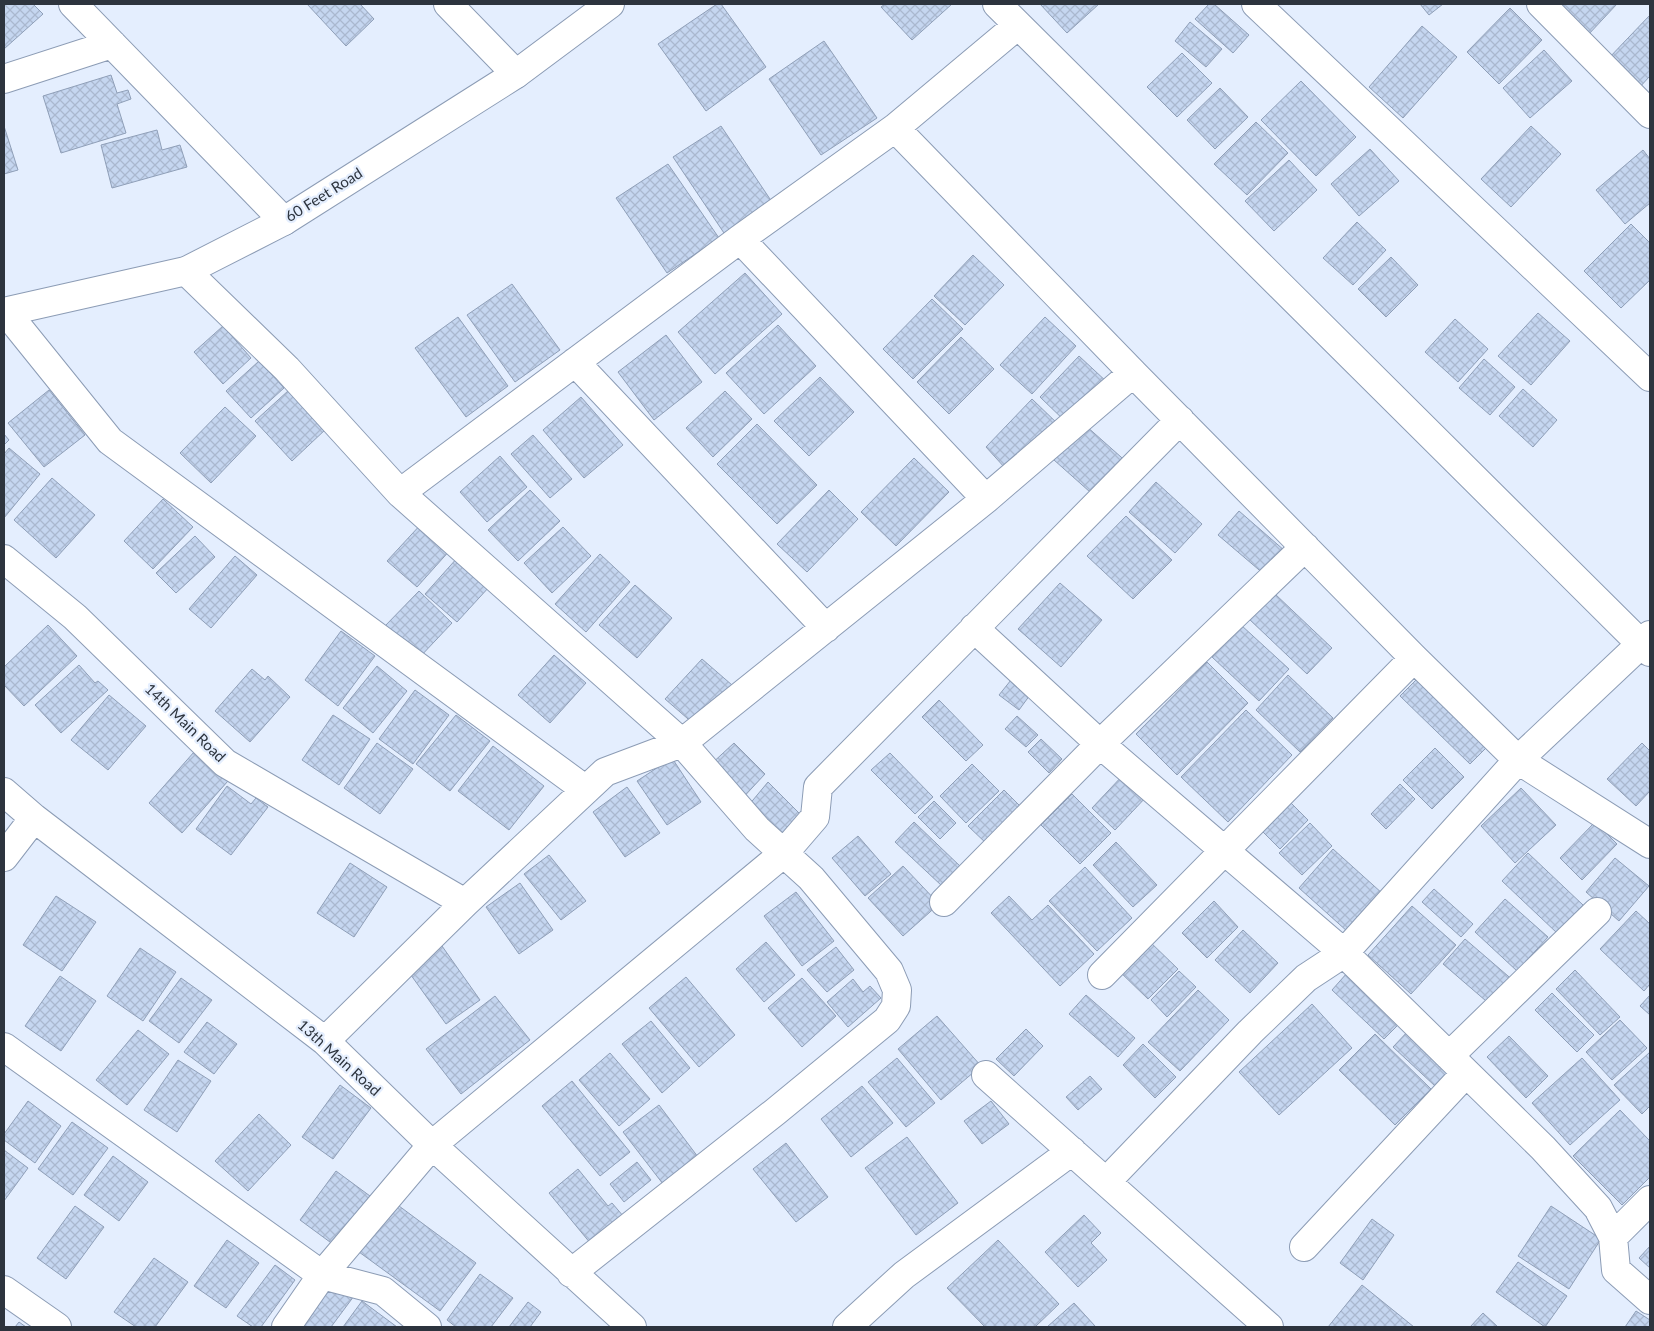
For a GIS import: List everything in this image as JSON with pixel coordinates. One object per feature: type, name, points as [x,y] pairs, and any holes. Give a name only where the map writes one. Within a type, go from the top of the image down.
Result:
[{"type":"street","points":[[73,4],[284,221]]},
{"type":"street","points":[[448,4],[516,74]]},
{"type":"street","name":"60 Feet Road","points":[[5,312],[186,271],[284,221],[516,74],[610,4]]},
{"type":"street","points":[[998,4],[1647,644],[1518,760],[1344,953],[1306,978],[1250,1032],[1106,1182]]},
{"type":"street","points":[[1256,4],[1650,377]]},
{"type":"street","points":[[1541,4],[1650,114]]},
{"type":"street","points":[[400,493],[740,239],[895,128],[1018,25]]},
{"type":"street","points":[[4,79],[112,44]]},
{"type":"street","points":[[895,128],[1305,548],[1518,760],[1650,844]]},
{"type":"street","points":[[740,239],[986,499]]},
{"type":"street","points":[[186,271],[286,369],[400,493],[682,743],[757,829],[811,878],[889,971],[897,990],[896,1006],[887,1020],[775,1112],[571,1272]]},
{"type":"street","points":[[5,312],[110,440],[586,790]]},
{"type":"street","points":[[575,362],[826,628]]},
{"type":"street","points":[[325,1041],[465,904],[605,772],[682,743],[986,499],[1133,373]]},
{"type":"street","points":[[286,1327],[322,1275],[432,1145],[784,853],[815,817],[818,787],[1180,420]]},
{"type":"street","points":[[944,902],[1100,744],[1305,548]]},
{"type":"street","name":"14th Main Road","points":[[4,559],[75,617],[224,763],[465,904]]},
{"type":"street","points":[[974,628],[1100,744],[1225,849],[1344,953],[1543,1148],[1598,1208],[1613,1237],[1616,1270],[1650,1300]]},
{"type":"street","points":[[1102,975],[1414,658]]},
{"type":"street","name":"13th Main Road","points":[[4,792],[34,818],[325,1041],[432,1145],[632,1327]]},
{"type":"street","points":[[4,857],[34,818]]},
{"type":"street","points":[[1304,1247],[1458,1064],[1597,912]]},
{"type":"street","points":[[4,1047],[322,1275],[383,1291],[428,1327]]},
{"type":"street","points":[[986,1075],[1269,1327]]},
{"type":"street","points":[[847,1327],[904,1275],[1072,1151]]},
{"type":"street","points":[[1613,1237],[1650,1200]]},
{"type":"street","points":[[4,1290],[57,1327]]},
{"type":"building","points":[[4,4],[33,4],[43,14],[4,49]]},
{"type":"building","points":[[307,4],[360,4],[374,19],[346,46]]},
{"type":"building","points":[[717,4],[721,4],[766,67],[706,111],[658,44]]},
{"type":"building","points":[[885,4],[952,4],[912,40],[881,7]]},
{"type":"building","points":[[1040,4],[1099,4],[1067,33]]},
{"type":"building","points":[[1209,4],[1214,4],[1249,35],[1233,53],[1195,19]]},
{"type":"building","points":[[1420,4],[1443,4],[1429,15]]},
{"type":"building","points":[[1563,4],[1617,4],[1588,35],[1560,8]]},
{"type":"building","points":[[1510,8],[1542,40],[1499,84],[1467,52]]},
{"type":"building","points":[[1650,15],[1650,76],[1638,89],[1607,60]]},
{"type":"building","points":[[1190,22],[1222,49],[1206,67],[1175,41]]},
{"type":"building","points":[[1422,26],[1457,57],[1403,118],[1369,87]]},
{"type":"building","points":[[824,41],[877,118],[821,155],[769,79]]},
{"type":"building","points":[[1544,50],[1572,81],[1530,118],[1503,88]]},
{"type":"building","points":[[1182,53],[1212,83],[1177,117],[1147,87]]},
{"type":"building","points":[[111,75],[117,93],[128,90],[131,99],[117,104],[126,133],[61,153],[43,96]]},
{"type":"building","points":[[1301,81],[1356,137],[1316,176],[1261,120]]},
{"type":"building","points":[[1220,88],[1248,117],[1215,149],[1187,120]]},
{"type":"building","points":[[1256,122],[1288,153],[1247,195],[1214,164]]},
{"type":"building","points":[[4,126],[18,170],[4,174]]},
{"type":"building","points":[[721,126],[772,202],[724,233],[673,157]]},
{"type":"building","points":[[1531,126],[1561,154],[1511,207],[1481,179]]},
{"type":"building","points":[[157,130],[162,150],[180,145],[187,167],[112,188],[101,145]]},
{"type":"building","points":[[1370,149],[1399,181],[1359,216],[1331,184]]},
{"type":"building","points":[[1643,150],[1650,159],[1650,203],[1625,224],[1596,190]]},
{"type":"building","points":[[1289,160],[1317,190],[1274,231],[1245,201]]},
{"type":"building","points":[[668,164],[719,238],[667,273],[616,198]]},
{"type":"building","points":[[1357,222],[1386,250],[1353,285],[1323,258]]},
{"type":"building","points":[[1631,224],[1650,243],[1650,280],[1621,308],[1584,271]]},
{"type":"building","points":[[973,255],[1004,285],[965,325],[934,296]]},
{"type":"building","points":[[1391,257],[1418,285],[1386,317],[1358,289]]},
{"type":"building","points":[[745,273],[782,314],[715,374],[678,332]]},
{"type":"building","points":[[512,284],[560,350],[515,382],[467,315]]},
{"type":"building","points":[[932,299],[963,329],[913,379],[883,349]]},
{"type":"building","points":[[1538,313],[1570,341],[1531,385],[1498,356]]},
{"type":"building","points":[[458,317],[508,386],[466,417],[415,348]]},
{"type":"building","points":[[1045,317],[1076,346],[1032,394],[1000,365]]},
{"type":"building","points":[[1455,319],[1488,349],[1458,382],[1425,352]]},
{"type":"building","points":[[778,325],[816,366],[764,414],[726,373]]},
{"type":"building","points":[[223,326],[251,358],[223,384],[194,352]]},
{"type":"building","points":[[666,335],[702,382],[654,420],[618,372]]},
{"type":"building","points":[[961,337],[994,369],[949,414],[917,382]]},
{"type":"building","points":[[1079,356],[1108,383],[1068,424],[1040,397]]},
{"type":"building","points":[[1484,359],[1515,387],[1490,415],[1459,388]]},
{"type":"building","points":[[259,361],[284,388],[251,418],[226,391]]},
{"type":"building","points":[[820,377],[854,412],[809,456],[774,421]]},
{"type":"building","points":[[1523,389],[1557,420],[1533,447],[1499,416]]},
{"type":"building","points":[[49,390],[85,435],[44,467],[8,423]]},
{"type":"building","points":[[289,390],[326,429],[292,461],[255,421]]},
{"type":"building","points":[[725,391],[752,419],[713,457],[686,428]]},
{"type":"building","points":[[581,397],[623,445],[584,478],[543,430]]},
{"type":"building","points":[[1032,399],[1059,425],[1005,468],[986,447]]},
{"type":"building","points":[[225,407],[256,436],[211,483],[180,453]]},
{"type":"building","points":[[757,424],[817,485],[777,524],[717,464]]},
{"type":"building","points":[[1085,425],[1130,465],[1099,500],[1054,460]]},
{"type":"building","points":[[4,434],[9,440],[4,445]]},
{"type":"building","points":[[533,435],[572,479],[550,498],[511,454]]},
{"type":"building","points":[[9,448],[40,474],[4,518],[4,454]]},
{"type":"building","points":[[500,456],[527,487],[487,522],[460,492]]},
{"type":"building","points":[[914,458],[949,492],[896,546],[861,512]]},
{"type":"building","points":[[52,478],[95,515],[56,558],[14,520]]},
{"type":"building","points":[[1156,482],[1202,524],[1175,553],[1129,512]]},
{"type":"building","points":[[530,490],[560,521],[518,561],[488,530]]},
{"type":"building","points":[[829,490],[858,519],[807,572],[777,544]]},
{"type":"building","points":[[163,499],[193,527],[153,569],[124,541]]},
{"type":"building","points":[[1239,511],[1285,551],[1265,575],[1218,535]]},
{"type":"building","points":[[1126,516],[1172,560],[1133,599],[1087,556]]},
{"type":"building","points":[[423,522],[452,548],[417,587],[387,561]]},
{"type":"building","points":[[563,527],[591,556],[552,593],[524,563]]},
{"type":"building","points":[[195,536],[215,557],[176,593],[156,573]]},
{"type":"building","points":[[600,554],[630,582],[586,632],[555,604]]},
{"type":"building","points":[[235,556],[257,575],[211,628],[189,609]]},
{"type":"building","points":[[458,557],[490,586],[457,622],[425,594]]},
{"type":"building","points":[[1060,583],[1102,620],[1061,667],[1018,629]]},
{"type":"building","points":[[635,585],[672,618],[637,658],[599,625]]},
{"type":"building","points":[[419,591],[452,623],[418,659],[384,627]]},
{"type":"building","points":[[1274,593],[1332,648],[1307,674],[1249,619]]},
{"type":"building","points":[[48,625],[77,656],[24,706],[4,685],[4,667]]},
{"type":"building","points":[[1241,625],[1289,669],[1259,701],[1212,657]]},
{"type":"building","points":[[341,631],[375,656],[338,706],[305,680]]},
{"type":"building","points":[[554,655],[586,683],[550,723],[518,695]]},
{"type":"building","points":[[702,659],[732,685],[695,725],[665,699]]},
{"type":"building","points":[[1207,662],[1248,703],[1177,775],[1136,734]]},
{"type":"building","points":[[79,665],[95,683],[98,681],[108,690],[61,733],[35,705]]},
{"type":"building","points":[[377,666],[407,691],[373,733],[343,708]]},
{"type":"building","points":[[252,669],[265,680],[268,676],[290,697],[250,742],[215,711]]},
{"type":"building","points":[[1288,675],[1333,718],[1300,752],[1256,710]]},
{"type":"building","points":[[1420,676],[1490,744],[1470,764],[1400,696]]},
{"type":"building","points":[[1011,680],[1030,695],[1019,710],[999,695]]},
{"type":"building","points":[[415,690],[449,715],[413,764],[379,739]]},
{"type":"building","points":[[109,695],[146,726],[108,770],[71,740]]},
{"type":"building","points":[[939,700],[983,745],[966,761],[922,717]]},
{"type":"building","points":[[1246,710],[1292,755],[1228,822],[1181,777]]},
{"type":"building","points":[[333,715],[370,739],[339,785],[302,760]]},
{"type":"building","points":[[456,715],[490,741],[450,791],[416,764]]},
{"type":"building","points":[[1017,716],[1038,735],[1026,747],[1005,729]]},
{"type":"building","points":[[1041,739],[1062,759],[1049,773],[1028,752]]},
{"type":"building","points":[[377,743],[413,769],[380,814],[344,788]]},
{"type":"building","points":[[734,743],[765,774],[739,802],[709,766]]},
{"type":"building","points":[[1642,743],[1650,751],[1650,791],[1636,806],[1607,779]]},
{"type":"building","points":[[493,746],[544,786],[509,830],[458,791]]},
{"type":"building","points":[[1435,748],[1464,777],[1432,809],[1403,780]]},
{"type":"building","points":[[194,752],[228,781],[182,833],[149,803]]},
{"type":"building","points":[[890,753],[933,797],[915,814],[871,770]]},
{"type":"building","points":[[672,758],[701,802],[667,825],[637,781]]},
{"type":"building","points":[[972,764],[999,791],[966,823],[940,796]]},
{"type":"building","points":[[1125,773],[1148,795],[1115,830],[1092,808]]},
{"type":"building","points":[[768,782],[800,814],[778,837],[748,806]]},
{"type":"building","points":[[1400,784],[1415,799],[1386,829],[1371,814]]},
{"type":"building","points":[[227,786],[251,804],[256,798],[268,807],[231,855],[196,829]]},
{"type":"building","points":[[627,787],[660,833],[625,857],[593,812]]},
{"type":"building","points":[[1521,788],[1556,825],[1515,863],[1481,826]]},
{"type":"building","points":[[1004,790],[1024,810],[988,845],[968,826]]},
{"type":"building","points":[[1072,794],[1111,833],[1080,864],[1041,825]]},
{"type":"building","points":[[934,801],[956,823],[940,839],[918,817]]},
{"type":"building","points":[[1291,803],[1308,820],[1280,849],[1263,832]]},
{"type":"building","points":[[914,822],[961,867],[942,886],[895,842]]},
{"type":"building","points":[[1595,822],[1617,844],[1582,880],[1560,858]]},
{"type":"building","points":[[1310,823],[1332,846],[1302,875],[1279,853]]},
{"type":"building","points":[[858,836],[891,874],[865,896],[832,858]]},
{"type":"building","points":[[1116,842],[1157,885],[1133,907],[1093,865]]},
{"type":"building","points":[[1333,849],[1383,894],[1348,932],[1299,888]]},
{"type":"building","points":[[1528,853],[1583,905],[1557,933],[1502,881]]},
{"type":"building","points":[[549,855],[586,901],[561,920],[524,874]]},
{"type":"building","points":[[1615,858],[1649,886],[1619,921],[1586,892]]},
{"type":"building","points":[[350,863],[387,887],[354,937],[317,913]]},
{"type":"building","points":[[903,866],[939,904],[903,936],[868,898]]},
{"type":"building","points":[[1085,867],[1132,918],[1097,951],[1049,901]]},
{"type":"building","points":[[520,883],[553,930],[519,954],[486,907]]},
{"type":"building","points":[[1434,889],[1473,924],[1461,937],[1422,902]]},
{"type":"building","points":[[796,892],[834,941],[802,966],[764,916]]},
{"type":"building","points":[[56,896],[96,922],[62,971],[23,945]]},
{"type":"building","points":[[1009,896],[1032,920],[1048,905],[1094,954],[1060,986],[991,913]]},
{"type":"building","points":[[1505,899],[1548,937],[1517,971],[1475,932]]},
{"type":"building","points":[[1214,901],[1238,927],[1207,958],[1182,933]]},
{"type":"building","points":[[1412,906],[1456,945],[1411,994],[1368,955]]},
{"type":"building","points":[[1636,911],[1650,924],[1650,984],[1644,991],[1600,949]]},
{"type":"building","points":[[1243,930],[1278,963],[1250,993],[1215,960]]},
{"type":"building","points":[[1147,939],[1178,969],[1148,999],[1117,969]]},
{"type":"building","points":[[1465,939],[1515,982],[1493,1007],[1443,964]]},
{"type":"building","points":[[766,942],[795,975],[764,1002],[736,969]]},
{"type":"building","points":[[442,946],[480,1000],[446,1024],[408,971]]},
{"type":"building","points":[[836,947],[854,970],[827,992],[807,970]]},
{"type":"building","points":[[140,948],[176,972],[143,1021],[107,996]]},
{"type":"building","points":[[1575,970],[1620,1017],[1600,1035],[1556,989]]},
{"type":"building","points":[[1179,971],[1196,987],[1167,1017],[1151,1000]]},
{"type":"building","points":[[1347,973],[1401,1022],[1384,1039],[1332,990]]},
{"type":"building","points":[[60,976],[96,1001],[61,1051],[25,1026]]},
{"type":"building","points":[[686,977],[735,1035],[699,1067],[649,1008]]},
{"type":"building","points":[[181,978],[212,1000],[179,1043],[149,1021]]},
{"type":"building","points":[[802,978],[836,1016],[802,1047],[768,1008]]},
{"type":"building","points":[[853,979],[863,992],[870,986],[881,998],[848,1027],[827,1002]]},
{"type":"building","points":[[1198,990],[1229,1020],[1180,1071],[1148,1042]]},
{"type":"building","points":[[1552,993],[1594,1035],[1577,1052],[1535,1010]]},
{"type":"building","points":[[1086,995],[1135,1038],[1118,1057],[1069,1014]]},
{"type":"building","points":[[1650,995],[1650,1015],[1640,1006]]},
{"type":"building","points":[[495,996],[530,1040],[461,1094],[426,1049]]},
{"type":"building","points":[[1312,1004],[1352,1048],[1279,1115],[1239,1072]]},
{"type":"building","points":[[937,1016],[981,1066],[941,1100],[898,1049]]},
{"type":"building","points":[[1620,1020],[1647,1048],[1612,1080],[1586,1052]]},
{"type":"building","points":[[651,1021],[690,1068],[662,1093],[622,1044]]},
{"type":"building","points":[[207,1022],[237,1044],[214,1074],[184,1052]]},
{"type":"building","points":[[1026,1029],[1043,1046],[1014,1076],[996,1059]]},
{"type":"building","points":[[1410,1029],[1452,1069],[1435,1086],[1393,1047]]},
{"type":"building","points":[[138,1030],[169,1054],[127,1105],[96,1080]]},
{"type":"building","points":[[1375,1034],[1431,1089],[1395,1125],[1339,1070]]},
{"type":"building","points":[[1509,1036],[1548,1076],[1526,1098],[1487,1057]]},
{"type":"building","points":[[1143,1044],[1176,1077],[1155,1098],[1123,1065]]},
{"type":"building","points":[[1650,1052],[1650,1106],[1642,1114],[1614,1085]]},
{"type":"building","points":[[610,1053],[650,1099],[619,1126],[579,1080]]},
{"type":"building","points":[[897,1058],[935,1103],[906,1127],[868,1082]]},
{"type":"building","points":[[1582,1058],[1620,1100],[1570,1145],[1532,1103]]},
{"type":"building","points":[[178,1060],[211,1081],[177,1132],[144,1110]]},
{"type":"building","points":[[1090,1076],[1102,1089],[1078,1110],[1066,1097]]},
{"type":"building","points":[[572,1081],[630,1152],[600,1176],[542,1106]]},
{"type":"building","points":[[340,1085],[371,1108],[333,1159],[302,1137]]},
{"type":"building","points":[[862,1086],[893,1123],[851,1157],[821,1119]]},
{"type":"building","points":[[28,1101],[61,1126],[35,1163],[4,1140],[4,1134]]},
{"type":"building","points":[[991,1101],[1009,1124],[982,1144],[964,1121]]},
{"type":"building","points":[[659,1105],[698,1157],[663,1184],[623,1132]]},
{"type":"building","points":[[1620,1110],[1650,1141],[1650,1177],[1622,1205],[1573,1156]]},
{"type":"building","points":[[259,1114],[291,1145],[248,1191],[215,1161]]},
{"type":"building","points":[[72,1122],[108,1148],[73,1195],[38,1169]]},
{"type":"building","points":[[907,1137],[958,1203],[916,1235],[865,1168]]},
{"type":"building","points":[[786,1143],[828,1197],[796,1222],[753,1169]]},
{"type":"building","points":[[4,1150],[28,1168],[4,1201]]},
{"type":"building","points":[[113,1156],[148,1182],[119,1221],[84,1195]]},
{"type":"building","points":[[637,1162],[651,1180],[624,1202],[610,1184]]},
{"type":"building","points":[[578,1169],[608,1206],[612,1203],[624,1217],[591,1244],[549,1193]]},
{"type":"building","points":[[336,1171],[370,1196],[334,1245],[300,1220]]},
{"type":"building","points":[[395,1203],[476,1263],[440,1311],[359,1252]]},
{"type":"building","points":[[75,1206],[104,1227],[66,1279],[37,1258]]},
{"type":"building","points":[[1551,1206],[1601,1239],[1569,1289],[1518,1256]]},
{"type":"building","points":[[1084,1215],[1101,1233],[1091,1243],[1107,1260],[1078,1287],[1045,1252]]},
{"type":"building","points":[[1372,1219],[1394,1235],[1363,1280],[1340,1263]]},
{"type":"building","points":[[227,1240],[259,1263],[226,1308],[194,1286]]},
{"type":"building","points":[[998,1240],[1059,1304],[1035,1327],[985,1327],[947,1288]]},
{"type":"building","points":[[1650,1246],[1650,1268],[1639,1258]]},
{"type":"building","points":[[154,1258],[188,1282],[155,1327],[136,1327],[114,1312]]},
{"type":"building","points":[[1518,1262],[1567,1296],[1545,1327],[1496,1292]]},
{"type":"building","points":[[275,1265],[295,1280],[261,1327],[253,1327],[237,1316]]},
{"type":"building","points":[[480,1274],[513,1298],[491,1327],[456,1327],[447,1320]]},
{"type":"building","points":[[333,1280],[354,1296],[331,1327],[298,1327]]},
{"type":"building","points":[[1362,1285],[1414,1327],[1328,1327]]},
{"type":"building","points":[[362,1301],[397,1327],[343,1327]]},
{"type":"building","points":[[528,1302],[541,1312],[530,1327],[509,1327]]},
{"type":"building","points":[[1074,1303],[1094,1327],[1047,1327]]},
{"type":"building","points":[[1636,1311],[1650,1320],[1650,1327],[1625,1327]]},
{"type":"building","points":[[1483,1313],[1498,1327],[1470,1327]]},
{"type":"building","points":[[19,1322],[26,1327],[15,1327]]}]
